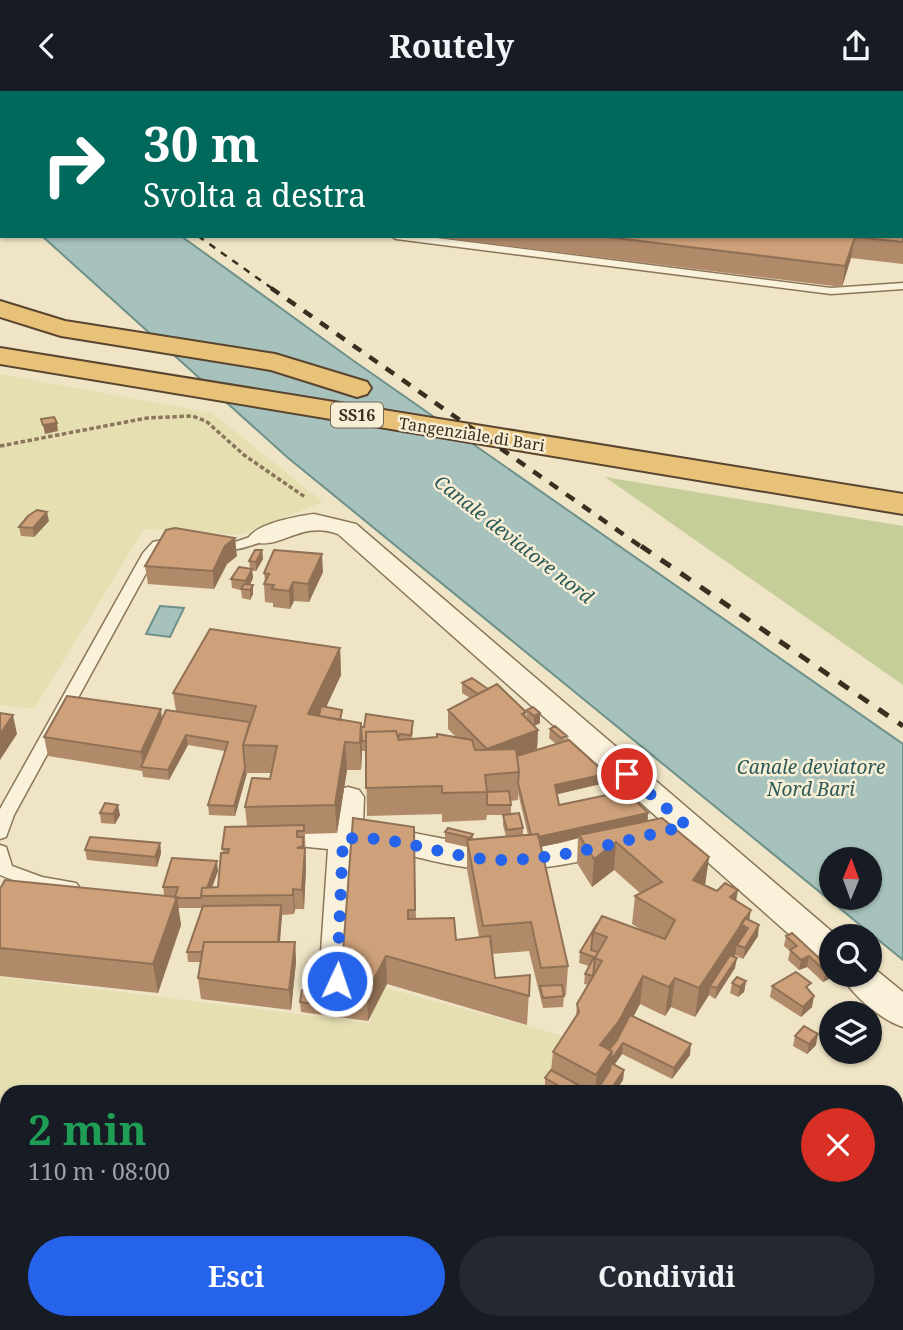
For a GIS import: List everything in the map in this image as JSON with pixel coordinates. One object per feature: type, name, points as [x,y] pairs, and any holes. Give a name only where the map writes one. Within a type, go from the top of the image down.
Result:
[{"type":"highway","points":[[0,309],[61,328],[148,349]]},
{"type":"highway","name":"Tangenziale di Bari","points":[[0,331],[148,349],[357,389],[903,477]]},
{"type":"highway","name":"Tangenziale di Bari","points":[[0,356],[903,504]]},
{"type":"highway","points":[[0,370],[59,379],[157,382]]},
{"type":"street","points":[[262,537],[303,522],[331,521],[347,529],[819,941]]},
{"type":"street","points":[[337,981],[343,839],[348,797]]},
{"type":"street","points":[[290,836],[343,839],[364,836],[459,855],[502,860],[551,856],[687,826]]},
{"type":"street","points":[[873,987],[903,1013]]},
{"type":"lane","points":[[412,238],[831,291],[903,286]]},
{"type":"lane","points":[[0,833],[5,815],[150,553],[158,545],[172,541],[236,546],[262,537]]},
{"type":"lane","points":[[0,851],[4,870],[40,883],[92,889]]},
{"type":"path","points":[[0,446],[147,418],[192,416],[206,421],[244,455],[284,480],[322,510],[331,521]]},
{"type":"shaded area","points":[[0,374],[212,413],[323,502],[241,535],[144,529],[34,709],[0,705]]},
{"type":"shaded area","points":[[0,977],[370,1023],[375,985],[579,1040],[550,1085],[0,1085]]},
{"type":"green space","points":[[605,477],[903,526],[903,685]]},
{"type":"water","name":"Canale deviatore Nord Bari","points":[[44,238],[184,238],[351,359],[903,744],[903,960],[882,943],[882,924],[859,924],[842,910],[882,910],[882,847],[819,847],[819,891],[287,457]]},
{"type":"water","points":[[160,606],[184,608],[170,637],[146,634]]},
{"type":"building","points":[[615,238],[855,238],[845,266]]},
{"type":"building","points":[[865,238],[903,238],[903,242]]},
{"type":"building","points":[[54,417],[57,423],[43,425],[41,419]]},
{"type":"building","points":[[37,510],[47,512],[33,528],[19,527],[28,516]]},
{"type":"building","points":[[175,528],[235,538],[225,546],[213,571],[145,566],[166,530]]},
{"type":"building","points":[[255,550],[262,550],[256,562],[249,561]]},
{"type":"building","points":[[274,550],[322,554],[308,584],[293,582],[289,591],[272,589],[274,585],[264,584],[269,574],[264,573]]},
{"type":"building","points":[[239,567],[252,569],[246,581],[231,579]]},
{"type":"building","points":[[244,584],[253,585],[250,590],[241,589]]},
{"type":"building","points":[[210,629],[340,648],[308,714],[361,723],[360,743],[345,742],[335,805],[245,807],[252,778],[270,779],[277,746],[243,745],[256,706],[173,693]]},
{"type":"building","points":[[472,678],[488,689],[478,694],[462,683]]},
{"type":"building","points":[[497,684],[526,712],[522,714],[538,730],[487,749],[448,710]]},
{"type":"building","points":[[67,696],[161,709],[141,752],[44,737]]},
{"type":"building","points":[[321,706],[342,710],[340,720],[319,716]]},
{"type":"building","points":[[533,707],[540,713],[534,716],[527,710]]},
{"type":"building","points":[[166,710],[250,722],[243,745],[245,768],[234,806],[208,805],[228,742],[186,735],[168,770],[141,767]]},
{"type":"building","points":[[0,713],[13,715],[0,734]]},
{"type":"building","points":[[366,714],[413,721],[411,735],[400,734],[398,738],[396,731],[366,732],[366,741],[362,741],[361,727],[364,727]]},
{"type":"building","points":[[555,726],[567,736],[561,738],[550,729]]},
{"type":"building","points":[[396,731],[399,740],[437,737],[437,734],[472,740],[475,750],[516,749],[519,772],[485,775],[487,792],[442,793],[442,786],[366,788],[366,732]]},
{"type":"building","points":[[569,740],[606,774],[555,785],[559,805],[626,791],[648,813],[538,837],[538,834],[531,835],[518,783],[517,756]]},
{"type":"building","points":[[509,791],[511,805],[487,805],[487,792]]},
{"type":"building","points":[[105,803],[118,805],[113,814],[100,813]]},
{"type":"building","points":[[519,813],[523,828],[507,830],[503,815]]},
{"type":"building","points":[[353,818],[414,827],[415,910],[408,910],[408,919],[454,918],[456,940],[490,936],[495,978],[530,975],[529,996],[386,956],[367,992],[312,985],[314,966],[342,966]]},
{"type":"building","points":[[662,818],[709,857],[693,880],[717,891],[725,883],[738,890],[730,897],[751,910],[699,988],[675,978],[669,987],[643,976],[619,1021],[600,1045],[612,1051],[596,1075],[553,1052],[579,1012],[577,1004],[602,961],[595,958],[607,937],[593,932],[602,916],[665,939],[675,920],[635,896],[662,882],[616,842],[594,859],[579,835]]},
{"type":"building","points":[[304,825],[304,831],[297,831],[297,837],[303,837],[303,846],[297,848],[305,848],[302,890],[293,889],[293,895],[201,896],[202,888],[218,887],[221,853],[228,853],[229,849],[222,849],[225,827]]},
{"type":"building","points":[[448,828],[473,834],[470,838],[445,832]]},
{"type":"building","points":[[538,834],[568,966],[541,968],[531,922],[483,926],[467,840]]},
{"type":"building","points":[[90,837],[160,843],[155,857],[85,850]]},
{"type":"building","points":[[172,858],[217,861],[207,888],[202,888],[201,898],[176,898],[178,887],[163,887]]},
{"type":"building","points":[[5,880],[177,897],[153,964],[0,948],[0,889]]},
{"type":"building","points":[[281,905],[278,942],[204,942],[202,952],[187,952],[203,906]]},
{"type":"building","points":[[745,918],[759,925],[745,948],[737,945],[748,928],[741,924]]},
{"type":"building","points":[[597,924],[591,950],[598,952],[593,976],[585,974],[594,957],[580,952]]},
{"type":"building","points":[[792,933],[819,958],[819,965],[809,956],[801,960],[790,950],[797,946],[786,936]]},
{"type":"building","points":[[204,942],[295,942],[289,990],[198,978]]},
{"type":"building","points":[[730,955],[737,958],[717,988],[710,986]]},
{"type":"building","points":[[796,972],[811,983],[806,987],[814,996],[803,1007],[772,986]]},
{"type":"building","points":[[737,977],[746,981],[740,987],[732,983]]},
{"type":"building","points":[[562,985],[564,996],[543,998],[540,986]]},
{"type":"building","points":[[313,989],[314,1004],[300,1002],[302,990]]},
{"type":"building","points":[[630,1015],[691,1044],[674,1068],[623,1043],[611,1060],[612,1051],[609,1050]]},
{"type":"building","points":[[804,1026],[818,1034],[809,1044],[795,1036]]},
{"type":"building","points":[[611,1063],[624,1070],[614,1085],[600,1085],[610,1070]]},
{"type":"building","points":[[551,1070],[578,1085],[558,1085],[545,1078]]},
{"type":"railway","points":[[201,238],[273,289]]},
{"type":"railway","points":[[271,288],[643,548]]},
{"type":"railway","points":[[641,546],[903,726]]},
{"type":"route","points":[[337,981],[343,839],[364,836],[459,855],[502,860],[551,856],[687,826],[627,774]]},
{"type":"water label","name":"Canale deviatore nord","points":[[514,539]]}]
